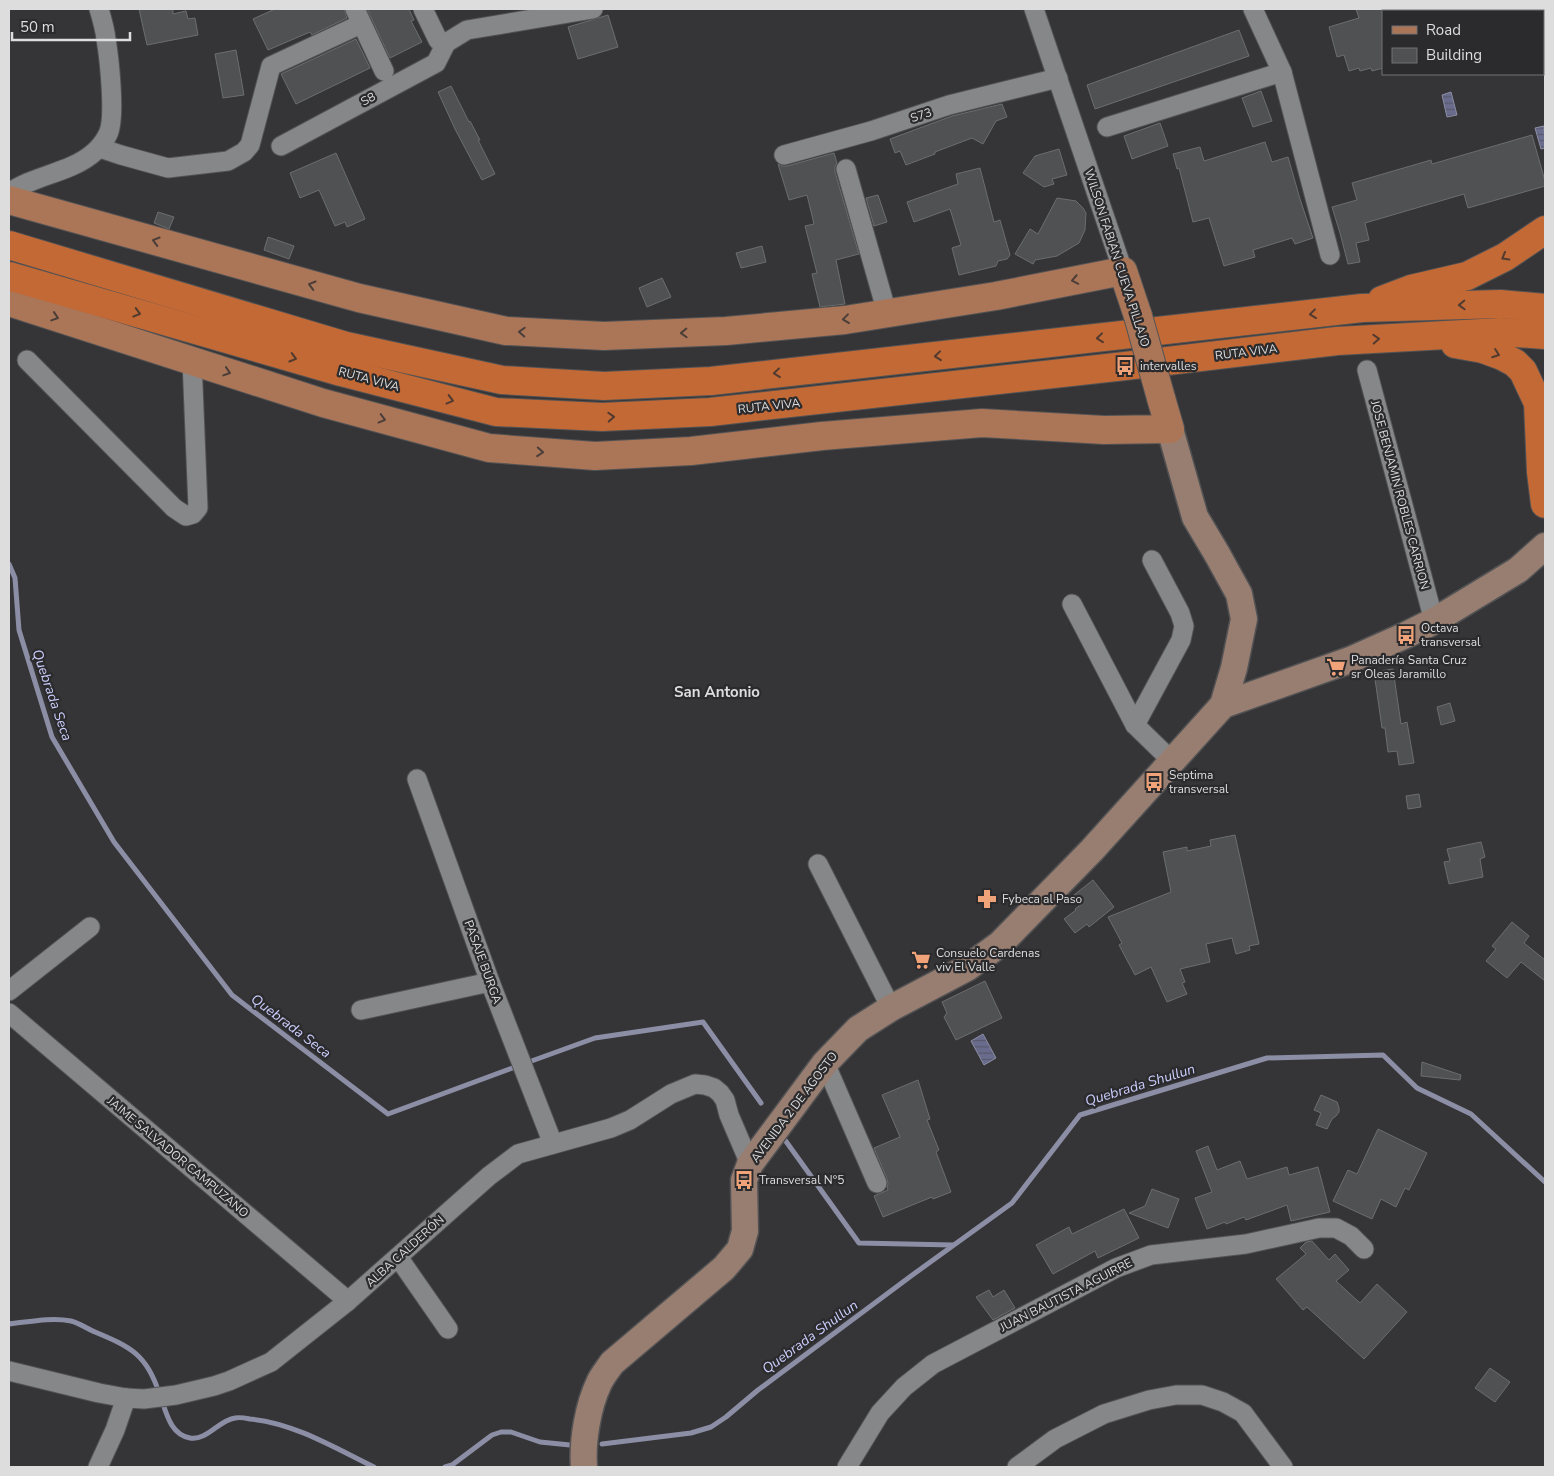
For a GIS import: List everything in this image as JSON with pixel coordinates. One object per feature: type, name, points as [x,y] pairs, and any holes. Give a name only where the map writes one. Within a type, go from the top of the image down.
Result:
[{"type":"highway","points":[[1362,308],[1411,289],[1467,276],[1505,257],[1545,230]]},
{"type":"highway","points":[[9,245],[346,346],[502,380],[604,386],[711,381],[1362,308],[1500,304],[1545,308]]},
{"type":"highway","name":"RUTA VIVA","points":[[9,276],[341,372],[496,412],[602,417],[710,412],[1337,341],[1501,332],[1545,335]]},
{"type":"highway","points":[[9,291],[90,300]]},
{"type":"highway","points":[[1414,337],[1483,349],[1502,356],[1524,371],[1542,397],[1545,504]]},
{"type":"main road","points":[[9,200],[359,298],[506,331],[604,336],[726,331],[845,320],[996,296],[1123,271]]},
{"type":"main road","name":"WILSON FABIAN CUEVA PILLAJO","points":[[1123,271],[1138,316],[1195,518],[1218,554],[1239,594],[1244,619],[1234,668],[1223,705]]},
{"type":"main road","points":[[9,302],[323,403],[489,448],[586,455],[691,451],[822,436],[982,423],[1104,430],[1170,429]]},
{"type":"main road","name":"AVENIDA 2 DE AGOSTO","points":[[584,1467],[586,1434],[591,1404],[600,1381],[612,1363],[724,1268],[740,1249],[745,1231],[744,1180],[750,1164],[825,1063],[858,1029],[891,1008],[966,968],[1000,944],[1092,850],[1223,705],[1350,660],[1434,621],[1518,570],[1545,546]]},
{"type":"main road","name":"AVENIDA 2 DE AGOSTO","points":[[1518,570],[1545,568]]},
{"type":"street","points":[[9,193],[20,186],[86,159],[100,148],[109,132],[112,116],[106,38],[99,9]]},
{"type":"street","points":[[422,9],[438,40],[446,43]]},
{"type":"street","name":"S8","points":[[281,146],[436,62],[446,43],[467,30],[593,9]]},
{"type":"street","name":"WILSON FABIAN CUEVA PILLAJO","points":[[1034,9],[1123,271]]},
{"type":"street","points":[[1253,9],[1282,72],[1330,255]]},
{"type":"street","points":[[100,148],[168,168],[228,161],[244,152],[250,145],[272,66],[358,16],[384,71]]},
{"type":"street","points":[[1106,127],[1282,72]]},
{"type":"street","name":"S73","points":[[784,155],[871,131],[949,106],[1058,78]]},
{"type":"street","points":[[846,169],[887,313]]},
{"type":"street","points":[[27,360],[174,508],[186,516],[193,514],[198,508],[192,360]]},
{"type":"street","name":"JOSE BENJAMIN ROBLES CARRION","points":[[1367,370],[1434,621]]},
{"type":"street","points":[[1136,725],[1181,640],[1184,626],[1180,613],[1152,560]]},
{"type":"street","points":[[1072,604],[1136,725],[1172,761]]},
{"type":"street","name":"PASAJE BURGA","points":[[417,779],[490,982],[553,1144]]},
{"type":"street","points":[[818,864],[891,1008]]},
{"type":"street","points":[[9,990],[90,927]]},
{"type":"street","points":[[361,1010],[490,982]]},
{"type":"street","name":"JAIME SALVADOR CAMPUZANO","points":[[9,1013],[348,1301]]},
{"type":"street","points":[[825,1063],[877,1183]]},
{"type":"street","name":"ALBA CALDERÓN","points":[[9,1371],[135,1398],[176,1395],[214,1386],[252,1371],[271,1362],[348,1301],[509,1160],[528,1150],[610,1128],[630,1120],[671,1094],[695,1084],[714,1088],[725,1100],[729,1115],[750,1164]]},
{"type":"street","name":"JUAN BAUTISTA AGUIRRE","points":[[846,1467],[880,1413],[904,1387],[933,1364],[1116,1268],[1151,1255],[1246,1244],[1319,1228],[1336,1228],[1351,1236],[1364,1249]]},
{"type":"street","points":[[398,1257],[448,1329]]},
{"type":"street","points":[[1017,1467],[1055,1439],[1104,1414],[1176,1394],[1202,1395],[1223,1402],[1244,1413],[1284,1467]]},
{"type":"street","points":[[98,1467],[135,1398]]},
{"type":"water","points":[[1451,92],[1457,115],[1447,117],[1442,95]]},
{"type":"water","points":[[1544,126],[1545,148],[1541,149],[1535,128]]},
{"type":"water","points":[[983,1034],[996,1058],[984,1065],[971,1041]]},
{"type":"building","points":[[139,9],[173,9],[173,14],[186,11],[188,19],[195,18],[198,35],[147,45]]},
{"type":"building","points":[[275,9],[344,9],[347,18],[312,35],[310,32],[268,50],[253,19]]},
{"type":"building","points":[[367,9],[409,9],[414,20],[411,21],[422,42],[390,58]]},
{"type":"building","points":[[1356,9],[1383,9],[1382,68],[1372,71],[1371,68],[1360,71],[1359,68],[1349,71],[1344,55],[1337,57],[1329,27],[1359,18]]},
{"type":"building","points":[[608,15],[618,47],[578,59],[568,27]]},
{"type":"building","points":[[1239,30],[1249,56],[1095,109],[1087,85]]},
{"type":"building","points":[[356,39],[370,68],[296,104],[281,74]]},
{"type":"building","points":[[236,50],[244,95],[223,98],[215,54]]},
{"type":"building","points":[[451,86],[480,140],[478,140],[495,174],[482,180],[438,92]]},
{"type":"building","points":[[1261,91],[1272,121],[1253,127],[1242,98]]},
{"type":"building","points":[[1002,104],[1007,117],[996,121],[983,144],[972,138],[906,165],[900,151],[895,153],[890,139],[952,116]]},
{"type":"building","points":[[1160,123],[1168,146],[1132,159],[1124,136]]},
{"type":"building","points":[[1532,135],[1545,186],[1468,208],[1464,194],[1365,223],[1369,240],[1356,243],[1360,262],[1348,264],[1332,207],[1357,200],[1352,183],[1431,160],[1432,164]]},
{"type":"building","points":[[1265,142],[1272,162],[1288,157],[1313,238],[1295,244],[1292,238],[1253,250],[1255,257],[1224,266],[1209,218],[1193,222],[1179,168],[1177,169],[1173,154],[1200,147],[1204,161]]},
{"type":"building","points":[[1059,149],[1067,175],[1052,179],[1054,184],[1044,187],[1023,173],[1035,156]]},
{"type":"building","points":[[336,153],[365,219],[347,227],[345,222],[335,226],[319,190],[300,198],[290,173]]},
{"type":"building","points":[[834,153],[837,163],[835,172],[859,254],[836,260],[845,304],[820,307],[812,274],[817,273],[805,226],[814,224],[807,195],[789,200],[778,164],[787,166]]},
{"type":"building","points":[[980,168],[994,222],[1000,220],[1010,255],[1007,259],[998,261],[996,266],[959,275],[952,248],[961,245],[950,209],[914,222],[907,202],[958,184],[956,174]]},
{"type":"building","points":[[878,195],[887,222],[874,226],[866,198]]},
{"type":"building","points":[[1057,198],[1076,201],[1083,208],[1086,213],[1085,230],[1079,243],[1057,256],[1035,260],[1033,264],[1015,254],[1030,229],[1038,234]]},
{"type":"building","points":[[158,212],[174,217],[169,229],[154,223]]},
{"type":"building","points":[[268,237],[294,246],[289,259],[264,250]]},
{"type":"building","points":[[762,246],[766,262],[741,268],[736,253]]},
{"type":"building","points":[[662,278],[671,297],[647,307],[639,288]]},
{"type":"building","points":[[1393,669],[1401,724],[1407,722],[1414,763],[1399,765],[1397,751],[1388,752],[1385,728],[1382,728],[1374,672]]},
{"type":"building","points":[[1450,703],[1455,721],[1441,725],[1437,707]]},
{"type":"building","points":[[1419,794],[1421,807],[1408,809],[1406,796]]},
{"type":"building","points":[[1235,835],[1259,944],[1249,946],[1250,950],[1236,954],[1232,938],[1206,944],[1210,962],[1180,969],[1185,982],[1182,983],[1187,994],[1167,1002],[1151,967],[1135,975],[1119,945],[1122,943],[1108,917],[1171,892],[1163,852],[1187,847],[1187,851],[1211,846],[1210,840]]},
{"type":"building","points":[[1481,842],[1485,857],[1480,859],[1483,877],[1449,884],[1444,862],[1450,861],[1447,849]]},
{"type":"building","points":[[1093,880],[1114,907],[1089,927],[1087,924],[1075,933],[1064,919],[1082,904],[1074,895]]},
{"type":"building","points":[[1512,922],[1529,936],[1524,943],[1545,960],[1545,981],[1521,962],[1507,978],[1486,961],[1496,949],[1492,946]]},
{"type":"building","points":[[985,981],[1002,1018],[956,1040],[944,1017],[947,1013],[942,1002]]},
{"type":"building","points":[[1422,1062],[1461,1075],[1460,1080],[1421,1076]]},
{"type":"building","points":[[918,1080],[930,1119],[927,1120],[939,1150],[936,1152],[951,1192],[933,1199],[932,1197],[883,1217],[874,1196],[888,1190],[888,1184],[874,1148],[900,1137],[882,1095]]},
{"type":"building","points":[[1321,1095],[1337,1102],[1339,1108],[1339,1112],[1332,1119],[1327,1129],[1316,1125],[1321,1113],[1314,1110]]},
{"type":"building","points":[[1378,1129],[1427,1153],[1409,1190],[1405,1188],[1396,1207],[1381,1199],[1372,1219],[1333,1201],[1348,1170],[1357,1174]]},
{"type":"building","points":[[1208,1146],[1217,1170],[1240,1161],[1247,1179],[1287,1167],[1289,1175],[1318,1167],[1330,1212],[1291,1221],[1287,1205],[1246,1220],[1244,1217],[1207,1229],[1195,1198],[1212,1192],[1196,1151]]},
{"type":"building","points":[[1152,1189],[1179,1199],[1168,1228],[1129,1213],[1145,1206]]},
{"type":"building","points":[[1124,1209],[1139,1238],[1098,1258],[1095,1251],[1053,1274],[1036,1245],[1069,1227],[1072,1234]]},
{"type":"building","points":[[1312,1241],[1329,1260],[1335,1254],[1349,1270],[1336,1281],[1360,1303],[1377,1284],[1407,1312],[1364,1359],[1307,1307],[1303,1310],[1276,1279],[1306,1254],[1300,1248],[1306,1242]]},
{"type":"building","points":[[989,1290],[993,1297],[1004,1290],[1015,1308],[993,1320],[976,1297]]},
{"type":"building","points":[[1490,1368],[1510,1382],[1495,1402],[1475,1388]]},
{"type":"waterway","name":"Quebrada Seca","points":[[9,564],[15,578],[19,630],[52,737],[114,842],[232,995],[388,1114],[518,1066]]},
{"type":"waterway","name":"Quebrada Seca","points":[[526,1063],[595,1038],[703,1022],[761,1103]]},
{"type":"waterway","name":"Quebrada Shullun","points":[[602,1444],[691,1433],[711,1427],[726,1417],[758,1390],[1012,1203],[1080,1115],[1267,1058],[1383,1055],[1417,1088],[1471,1114],[1545,1182]]},
{"type":"waterway","name":"Quebrada Seca","points":[[785,1140],[859,1243],[953,1245]]},
{"type":"waterway","name":"Quebrada Shullun","points":[[9,1324],[56,1320],[71,1321],[80,1325],[128,1348],[136,1354],[149,1370],[159,1393]]},
{"type":"waterway","name":"Quebrada Shullun","points":[[162,1401],[171,1424],[179,1433],[190,1438],[207,1434],[224,1422],[237,1418],[266,1421],[314,1437],[374,1467]]},
{"type":"waterway","name":"Quebrada Shullun","points":[[445,1467],[452,1465],[492,1435],[501,1432],[511,1432],[540,1442],[570,1445]]},
{"type":"place","name":"intervalles","points":[[1125,366]]},
{"type":"place","name":"Octava transversal","points":[[1406,635]]},
{"type":"place","name":"Panadería Santa Cruz sr Oleas Jaramillo","points":[[1336,667]]},
{"type":"place","name":"Septima transversal","points":[[1154,782]]},
{"type":"place","name":"Fybeca al Paso","points":[[987,899]]},
{"type":"place","name":"Consuelo Cardenas viv El Valle","points":[[921,960]]},
{"type":"place","name":"Transversal N°5","points":[[744,1180]]},
{"type":"district","name":"San Antonio","points":[[717,692]]}]
